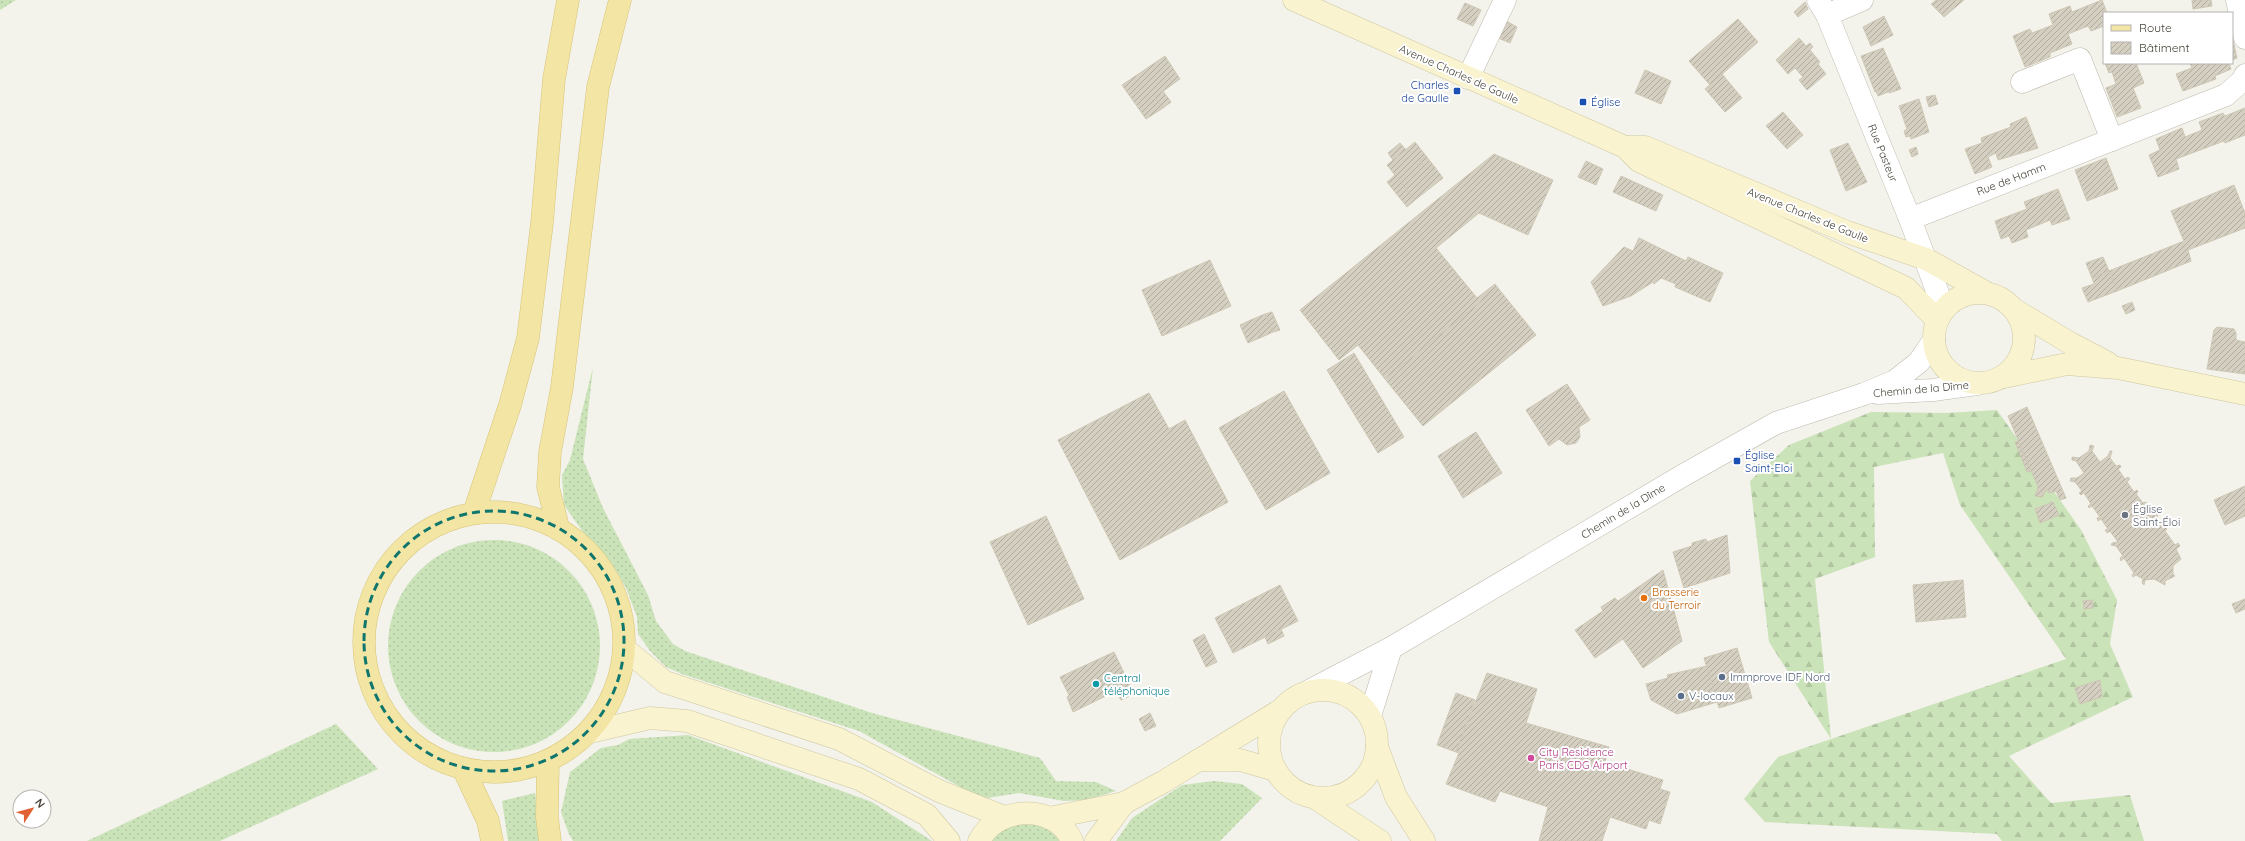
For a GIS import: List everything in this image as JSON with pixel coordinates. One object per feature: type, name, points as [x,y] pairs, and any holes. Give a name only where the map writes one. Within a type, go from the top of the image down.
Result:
[{"type":"main road","points":[[474,510],[510,405],[528,338],[542,222],[554,79],[568,0]]},
{"type":"main road","points":[[558,527],[548,487],[550,452],[562,387],[598,87],[620,0]]},
{"type":"main road","points":[[474,510],[522,513],[558,527],[587,549],[609,579],[622,613],[625,649],[615,694],[590,732],[571,749],[548,762],[516,771],[483,773],[463,768],[419,750],[394,727],[373,692],[363,652],[366,611],[382,573],[408,542],[443,520],[474,510]]},
{"type":"main road","points":[[548,762],[547,817],[550,841]]},
{"type":"main road","points":[[463,768],[488,821],[492,841]]},
{"type":"street","name":"Avenue Charles de Gaulle","points":[[1294,0],[1625,148],[1639,161],[1906,288],[1939,322]]},
{"type":"street","points":[[1468,78],[1504,0]]},
{"type":"street","points":[[1822,8],[1862,0]]},
{"type":"street","points":[[2237,0],[2245,38]]},
{"type":"street","name":"Rue Pasteur","points":[[1822,8],[1926,259],[1939,296],[1939,322]]},
{"type":"street","points":[[2022,82],[2080,59],[2112,140]]},
{"type":"street","name":"Rue de Hamm","points":[[1910,219],[2226,95],[2244,80],[2245,74]]},
{"type":"street","name":"Avenue Charles de Gaulle","points":[[1625,148],[1645,147],[1847,232],[1926,259],[1988,293]]},
{"type":"street","points":[[2118,368],[2070,344],[2015,310],[1998,296],[1988,293],[1972,293],[1958,298],[1939,322],[1936,353],[1942,365],[1952,375],[1964,381],[1978,384],[1991,382],[2004,377],[2067,364],[2118,368],[2245,394]]},
{"type":"street","points":[[2004,377],[2015,366],[2023,353],[2025,338],[2023,323],[2015,310]]},
{"type":"street","name":"Chemin de la Dîme","points":[[1309,691],[1391,648],[1682,476],[1776,423],[1864,394],[1895,381],[1919,362],[1939,322]]},
{"type":"street","name":"Chemin de la Dîme","points":[[1864,394],[1933,390],[1978,384]]},
{"type":"street","points":[[1370,716],[1391,648]]},
{"type":"street","points":[[625,649],[665,682],[839,739],[938,791],[1004,817]]},
{"type":"street","points":[[1050,818],[1124,802],[1198,760],[1279,711],[1293,698],[1309,691],[1327,689],[1344,694],[1359,703],[1370,716],[1376,731],[1378,747],[1396,798],[1424,841]]},
{"type":"street","points":[[1279,711],[1272,724],[1269,740],[1270,756],[1275,770],[1286,784],[1300,793],[1315,798],[1380,841]]},
{"type":"street","points":[[590,732],[650,718],[686,721],[858,780],[927,815],[948,841]]},
{"type":"street","points":[[1315,798],[1333,798],[1350,791],[1364,780],[1374,765],[1378,747]]},
{"type":"street","points":[[1198,760],[1240,760],[1275,770]]},
{"type":"street","points":[[1096,841],[1124,802]]},
{"type":"street","points":[[979,841],[990,826],[1004,817],[1018,813],[1032,813],[1050,818],[1062,826],[1072,841]]},
{"type":"highlighted area","points":[[475,510],[522,513],[558,527],[587,549],[609,579],[622,613],[625,649],[615,694],[590,732],[571,749],[548,762],[516,771],[483,773],[419,750],[394,727],[373,692],[363,652],[366,611],[382,573],[408,542],[443,520]]},
{"type":"green space","points":[[0,0],[16,0],[0,10]]},
{"type":"green space","points":[[593,367],[583,459],[603,508],[648,595],[656,621],[673,644],[685,651],[872,713],[1040,758],[1056,781],[1096,782],[1116,791],[1086,800],[1064,801],[1019,793],[987,798],[973,794],[859,731],[682,674],[666,667],[650,651],[638,634],[637,617],[626,588],[612,564],[583,532],[564,505],[562,475],[570,460]]},
{"type":"green space","points":[[1997,410],[2081,530],[2117,600],[2110,644],[2133,697],[2009,756],[2051,803],[2130,795],[2144,841],[2002,841],[1997,834],[1765,822],[1744,799],[1778,757],[1831,739],[1769,642],[1750,481],[1789,445],[1871,412],[1946,413]],"holes":[[[1943,453],[1960,505],[2066,659],[1831,739],[1815,579],[1875,557],[1874,467]]]},
{"type":"green space","points":[[484,540],[504,540],[525,544],[544,552],[569,571],[582,587],[592,605],[598,625],[600,646],[598,667],[592,687],[582,705],[569,721],[544,740],[525,748],[504,752],[484,752],[463,748],[444,740],[427,728],[412,713],[400,696],[392,677],[388,656],[388,636],[392,615],[400,596],[412,579],[427,564],[444,552],[463,544]]},
{"type":"green space","points":[[336,724],[378,769],[220,841],[87,841]]},
{"type":"green space","points":[[688,735],[872,802],[932,841],[573,841],[561,812],[570,772],[601,748],[618,745],[629,739]]},
{"type":"green space","points":[[1214,781],[1242,784],[1262,798],[1220,841],[1116,841],[1132,818],[1182,785]]},
{"type":"green space","points":[[535,793],[540,841],[508,841],[502,801]]},
{"type":"green space","points":[[1024,821],[1046,826],[1063,841],[990,841],[1003,828]]},
{"type":"building","points":[[1936,0],[1964,0],[1944,17],[1931,4]]},
{"type":"building","points":[[2102,0],[2107,12],[2103,12],[2103,26],[2091,31],[2088,26],[2068,34],[2072,44],[2050,53],[2050,57],[2025,67],[2013,36],[2030,29],[2032,33],[2053,25],[2049,14],[2070,6],[2072,12]]},
{"type":"building","points":[[2192,0],[2211,0],[2212,6],[2193,9]]},
{"type":"building","points":[[1805,2],[1808,9],[1798,17],[1794,12]]},
{"type":"building","points":[[1465,3],[1481,10],[1473,26],[1457,19]]},
{"type":"building","points":[[1884,16],[1893,35],[1871,46],[1863,27]]},
{"type":"building","points":[[1738,19],[1758,42],[1710,85],[1689,61]]},
{"type":"building","points":[[1506,21],[1517,27],[1510,43],[1498,38]]},
{"type":"building","points":[[1799,38],[1806,46],[1810,43],[1813,47],[1810,50],[1820,62],[1818,64],[1826,74],[1807,90],[1799,80],[1803,77],[1795,68],[1788,74],[1776,60]]},
{"type":"building","points":[[2233,40],[2237,58],[2233,60]]},
{"type":"building","points":[[1883,48],[1901,89],[1889,93],[1887,87],[1875,92],[1861,56]]},
{"type":"building","points":[[1165,56],[1180,79],[1155,97],[1163,108],[1146,119],[1122,85]]},
{"type":"building","points":[[2105,64],[2136,64],[2144,83],[2133,88],[2141,108],[2117,117],[2106,88],[2116,84],[2112,72],[2109,73]]},
{"type":"building","points":[[2190,64],[2229,64],[2231,69],[2215,76],[2216,79],[2183,91],[2176,74],[2192,68]]},
{"type":"building","points":[[1645,70],[1671,81],[1661,104],[1635,93]]},
{"type":"building","points":[[1722,74],[1742,98],[1725,112],[1705,89]]},
{"type":"building","points":[[1887,87],[1888,92],[1878,96],[1876,91]]},
{"type":"building","points":[[1163,91],[1171,102],[1163,108],[1155,97]]},
{"type":"building","points":[[1935,95],[1938,104],[1929,107],[1926,97]]},
{"type":"building","points":[[1919,99],[1929,132],[1911,139],[1910,136],[1906,137],[1904,131],[1907,129],[1899,106]]},
{"type":"building","points":[[2245,108],[2245,135],[2225,143],[2224,141],[2176,159],[2179,169],[2158,177],[2149,155],[2160,150],[2156,139],[2182,128],[2185,137],[2202,130],[2199,122],[2223,113],[2225,116]]},
{"type":"building","points":[[1783,112],[1803,135],[1787,149],[1766,126]]},
{"type":"building","points":[[2026,117],[2038,148],[1998,160],[1996,153],[1988,157],[1992,167],[1975,174],[1965,149],[1982,143],[1981,138],[2011,127],[2010,124]]},
{"type":"building","points":[[1415,142],[1426,156],[1420,161],[1428,170],[1434,166],[1443,178],[1415,200],[1387,165]]},
{"type":"building","points":[[1400,143],[1406,150],[1393,160],[1388,153]]},
{"type":"building","points":[[1848,143],[1867,182],[1846,191],[1830,150]]},
{"type":"building","points":[[1916,147],[1918,154],[1912,157],[1909,150]]},
{"type":"building","points":[[1494,154],[1553,180],[1528,235],[1479,213],[1436,248],[1477,298],[1495,284],[1498,288],[1385,379],[1358,345],[1339,360],[1300,310]]},
{"type":"building","points":[[1426,156],[1434,166],[1428,170],[1420,161]]},
{"type":"building","points":[[2106,158],[2118,189],[2087,201],[2075,170]]},
{"type":"building","points":[[1586,161],[1603,169],[1596,185],[1578,177]]},
{"type":"building","points":[[1395,175],[1415,200],[1407,207],[1387,182]]},
{"type":"building","points":[[1621,176],[1663,195],[1656,211],[1613,192]]},
{"type":"building","points":[[2234,185],[2245,213],[2245,228],[2188,250],[2191,261],[2117,291],[2109,271],[2184,241],[2171,211]]},
{"type":"building","points":[[2058,189],[2070,219],[2052,225],[2050,220],[2026,230],[2028,237],[2012,243],[2009,236],[2001,239],[1995,221],[2027,209],[2024,202]]},
{"type":"building","points":[[1639,238],[1686,261],[1688,257],[1723,273],[1710,302],[1675,287],[1676,284],[1661,278],[1654,284],[1653,282],[1631,296],[1603,306],[1591,282],[1624,247],[1633,251]]},
{"type":"building","points":[[2103,257],[2109,271],[2092,278],[2086,263]]},
{"type":"building","points":[[1210,260],[1231,306],[1162,336],[1142,290]]},
{"type":"building","points":[[2109,271],[2117,291],[2088,302],[2082,288],[2094,284],[2092,278]]},
{"type":"building","points":[[1498,288],[1536,335],[1423,426],[1385,379]]},
{"type":"building","points":[[2132,302],[2135,310],[2126,314],[2122,306]]},
{"type":"building","points":[[1272,312],[1280,330],[1273,332],[1265,314]]},
{"type":"building","points":[[1265,314],[1273,332],[1262,337],[1253,319]]},
{"type":"building","points":[[1253,319],[1262,337],[1248,343],[1240,325]]},
{"type":"building","points":[[2217,327],[2234,329],[2236,333],[2236,340],[2245,342],[2245,374],[2207,369],[2214,330]]},
{"type":"building","points":[[1354,353],[1404,437],[1378,453],[1327,370]]},
{"type":"building","points":[[1567,384],[1590,420],[1579,427],[1580,437],[1576,443],[1567,445],[1559,439],[1549,446],[1526,410]]},
{"type":"building","points":[[1284,391],[1330,473],[1266,510],[1219,428]]},
{"type":"building","points":[[1149,393],[1169,429],[1185,420],[1228,502],[1120,560],[1058,440]]},
{"type":"building","points":[[2027,407],[2066,498],[2060,500],[2056,491],[2049,493],[2047,489],[2042,497],[2035,496],[2038,487],[2008,416]]},
{"type":"building","points":[[1476,432],[1502,473],[1463,498],[1438,456]]},
{"type":"building","points":[[2018,441],[2031,471],[2027,472],[2015,442]]},
{"type":"building","name":"Église Saint-Éloi","points":[[2090,445],[2094,446],[2092,451],[2100,462],[2108,456],[2110,451],[2112,451],[2110,458],[2116,466],[2120,465],[2121,467],[2118,469],[2125,479],[2128,477],[2130,479],[2127,482],[2134,492],[2137,490],[2138,492],[2136,494],[2143,503],[2146,502],[2147,504],[2145,506],[2151,516],[2158,514],[2157,519],[2163,528],[2165,526],[2167,529],[2165,531],[2175,545],[2178,543],[2180,546],[2176,549],[2181,559],[2173,566],[2173,574],[2175,576],[2165,581],[2165,585],[2154,579],[2145,580],[2144,585],[2142,583],[2143,579],[2136,575],[2133,577],[2132,575],[2134,573],[2124,558],[2121,561],[2120,558],[2123,556],[2116,546],[2111,545],[2112,543],[2118,542],[2110,531],[2107,533],[2105,530],[2108,529],[2101,519],[2098,521],[2097,518],[2100,517],[2092,506],[2089,508],[2088,506],[2091,504],[2084,493],[2081,495],[2079,493],[2082,491],[2075,482],[2070,481],[2071,478],[2077,478],[2084,473],[2076,461],[2072,460],[2072,457],[2079,458],[2089,451]]},
{"type":"building","points":[[2245,486],[2245,516],[2225,525],[2214,500]]},
{"type":"building","points":[[2053,502],[2059,515],[2040,523],[2035,509]]},
{"type":"building","points":[[1046,516],[1084,599],[1028,625],[990,542]]},
{"type":"building","points":[[1727,535],[1730,573],[1684,588],[1673,552],[1692,546],[1692,543],[1706,539],[1707,542]]},
{"type":"building","points":[[1663,570],[1682,641],[1643,668],[1623,639],[1595,658],[1575,630],[1603,611],[1601,607],[1615,598],[1618,601]]},
{"type":"building","points":[[1963,580],[1966,617],[1916,622],[1913,585]]},
{"type":"building","points":[[1280,585],[1298,621],[1233,653],[1215,618]]},
{"type":"building","points":[[2245,599],[2245,609],[2236,613],[2232,604]]},
{"type":"building","points":[[2092,600],[2093,608],[2084,609],[2083,601]]},
{"type":"building","points":[[1281,629],[1284,636],[1268,644],[1265,637]]},
{"type":"building","points":[[1204,634],[1217,662],[1206,667],[1193,640]]},
{"type":"building","points":[[1737,648],[1752,698],[1719,708],[1704,658]]},
{"type":"building","name":"Central téléphonique","points":[[1114,652],[1134,694],[1121,700],[1116,691],[1073,712],[1067,697],[1069,695],[1060,677]]},
{"type":"building","points":[[1707,666],[1717,702],[1677,714],[1651,700],[1646,684],[1668,678],[1667,675]]},
{"type":"building","name":"City Residence Paris CDG Airport","points":[[1487,673],[1537,689],[1526,723],[1609,747],[1605,762],[1663,780],[1660,789],[1670,792],[1660,824],[1649,820],[1646,829],[1610,817],[1602,841],[1539,841],[1548,807],[1500,791],[1495,802],[1446,784],[1459,753],[1456,752]]},
{"type":"building","points":[[2100,680],[2102,697],[2080,704],[2075,688]]},
{"type":"building","points":[[1456,693],[1475,700],[1456,752],[1437,745]]},
{"type":"building","points":[[1150,713],[1156,726],[1145,731],[1139,719]]},
{"type":"place","name":"Charles de Gaulle","points":[[1457,91]]},
{"type":"place","name":"Église","points":[[1583,102]]},
{"type":"place","name":"Église Saint-Eloi","points":[[1737,461]]},
{"type":"place","name":"Église Saint-Éloi","points":[[2125,515]]},
{"type":"place","name":"Brasserie du Terroir","points":[[1644,598]]},
{"type":"place","name":"Immprove IDF Nord","points":[[1722,677]]},
{"type":"place","name":"Central téléphonique","points":[[1096,684]]},
{"type":"place","name":"V-locaux","points":[[1681,696]]},
{"type":"place","name":"City Residence Paris CDG Airport","points":[[1531,758]]}]
